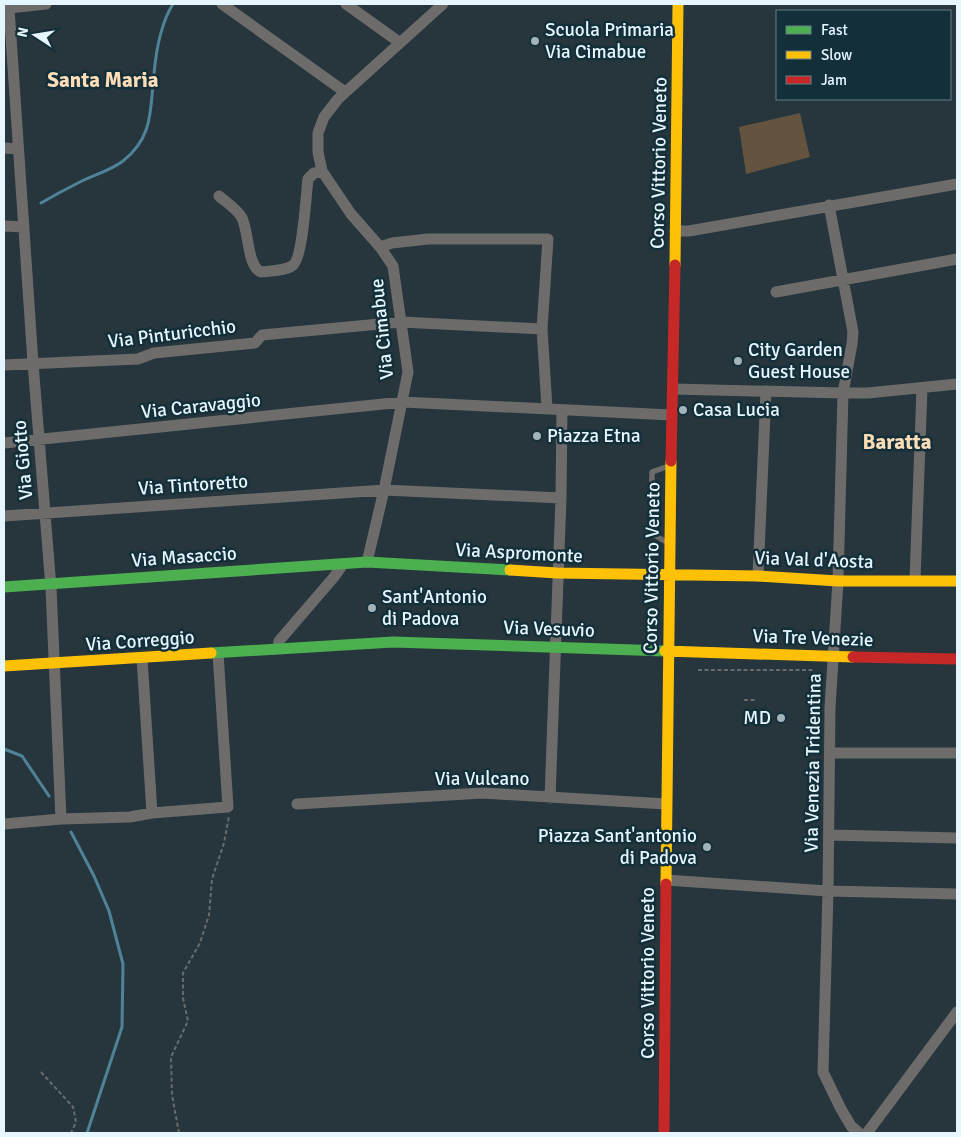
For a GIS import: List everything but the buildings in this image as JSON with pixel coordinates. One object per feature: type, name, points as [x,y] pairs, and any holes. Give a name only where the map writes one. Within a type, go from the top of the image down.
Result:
[{"type":"street","name":"Via Giotto","points":[[46,4],[9,8],[50,584],[61,819]]},
{"type":"street","points":[[222,4],[345,92]]},
{"type":"street","points":[[346,4],[399,42]]},
{"type":"street","name":"Via Cimabue","points":[[367,562],[408,372],[393,266],[380,247],[351,214],[322,171],[318,152],[318,133],[324,117],[345,92],[443,4]]},
{"type":"street","name":"Corso Vittorio Veneto","points":[[664,1133],[669,544],[676,231],[678,4]]},
{"type":"street","points":[[4,148],[18,149]]},
{"type":"street","points":[[220,196],[241,216],[248,231],[253,264],[257,270],[261,272],[290,268],[295,264],[300,249],[308,178],[314,173],[322,171]]},
{"type":"street","points":[[676,231],[689,231],[957,184]]},
{"type":"street","name":"Via Venezia Tridentina","points":[[829,205],[853,332],[843,393],[838,581],[830,708],[828,891],[823,1072],[832,1093],[851,1126],[859,1133]]},
{"type":"street","points":[[4,226],[24,227]]},
{"type":"street","points":[[380,247],[392,243],[428,239],[548,239],[542,329],[547,408]]},
{"type":"street","points":[[776,292],[957,259]]},
{"type":"street","name":"Via Pinturicchio","points":[[4,365],[138,359],[154,353],[256,342],[262,335],[401,322],[542,329]]},
{"type":"street","points":[[673,389],[868,393],[957,384]]},
{"type":"street","points":[[915,580],[922,388]]},
{"type":"street","points":[[758,576],[766,391]]},
{"type":"street","name":"Via Caravaggio","points":[[4,443],[402,402],[671,415]]},
{"type":"street","points":[[550,798],[554,647],[561,498],[562,410]]},
{"type":"street","name":"Via Tintoretto","points":[[4,516],[384,490],[561,498]]},
{"type":"street","name":"Via Masaccio","points":[[4,587],[367,562]]},
{"type":"street","name":"Via Aspromonte","points":[[367,562],[557,573],[669,576]]},
{"type":"street","points":[[278,648],[279,641],[343,564]]},
{"type":"street","name":"Via Val d'Aosta","points":[[669,576],[758,576],[838,581],[957,580]]},
{"type":"street","name":"Via Vesuvio","points":[[278,648],[393,642],[668,651]]},
{"type":"street","name":"Via Correggio","points":[[4,666],[278,648]]},
{"type":"street","name":"Via Tre Venezie","points":[[668,651],[957,658]]},
{"type":"street","points":[[4,824],[61,819],[130,817],[152,813],[228,807],[218,653]]},
{"type":"street","points":[[142,658],[152,813]]},
{"type":"street","points":[[830,758],[957,753]]},
{"type":"street","name":"Via Vulcano","points":[[297,804],[483,793],[666,804]]},
{"type":"street","points":[[829,836],[957,838]]},
{"type":"street","points":[[666,880],[828,891],[957,894]]},
{"type":"street","points":[[867,1133],[957,1012]]},
{"type":"lane","points":[[669,544],[651,533],[652,472],[671,465]]},
{"type":"path","points":[[698,670],[812,670],[816,674],[815,747],[819,756],[830,758]]},
{"type":"path","points":[[744,700],[756,700]]},
{"type":"path","points":[[178,1133],[172,1095],[171,1057],[188,1021],[183,998],[183,973],[200,943],[209,915],[212,879],[224,843],[229,816],[228,807]]},
{"type":"path","points":[[41,1072],[73,1107],[76,1122],[71,1133]]},
{"type":"shaded area","points":[[800,113],[810,157],[746,174],[739,127]]},
{"type":"waterway","points":[[41,203],[123,161],[140,142],[149,121],[160,37],[165,20],[173,4]]},
{"type":"waterway","points":[[4,749],[22,756],[49,796]]},
{"type":"waterway","points":[[71,832],[94,876],[109,911],[123,964],[122,1027],[87,1133]]},
{"type":"traffic: fast","points":[[4,587],[367,562],[510,570]]},
{"type":"traffic: fast","points":[[211,653],[393,642],[665,651]]},
{"type":"traffic: slow","points":[[675,265],[678,4]]},
{"type":"traffic: slow","points":[[666,884],[671,461]]},
{"type":"traffic: slow","points":[[510,570],[557,573],[758,576],[838,581],[957,581]]},
{"type":"traffic: slow","points":[[665,651],[853,657]]},
{"type":"traffic: slow","points":[[4,666],[211,653]]},
{"type":"traffic: jam","points":[[671,461],[675,265]]},
{"type":"traffic: jam","points":[[853,657],[957,659]]},
{"type":"traffic: jam","points":[[664,1133],[666,884]]},
{"type":"place","name":"Scuola Primaria Via Cimabue","points":[[535,41]]},
{"type":"place","name":"City Garden Guest House","points":[[738,361]]},
{"type":"place","name":"Casa Lucia","points":[[683,410]]},
{"type":"place","name":"Piazza Etna","points":[[537,436]]},
{"type":"place","name":"Sant'Antonio di Padova","points":[[372,608]]},
{"type":"place","name":"MD","points":[[781,718]]},
{"type":"place","name":"Piazza Sant'antonio di Padova","points":[[707,847]]},
{"type":"district","name":"Santa Maria","points":[[103,80]]},
{"type":"district","name":"Baratta","points":[[897,442]]}]
